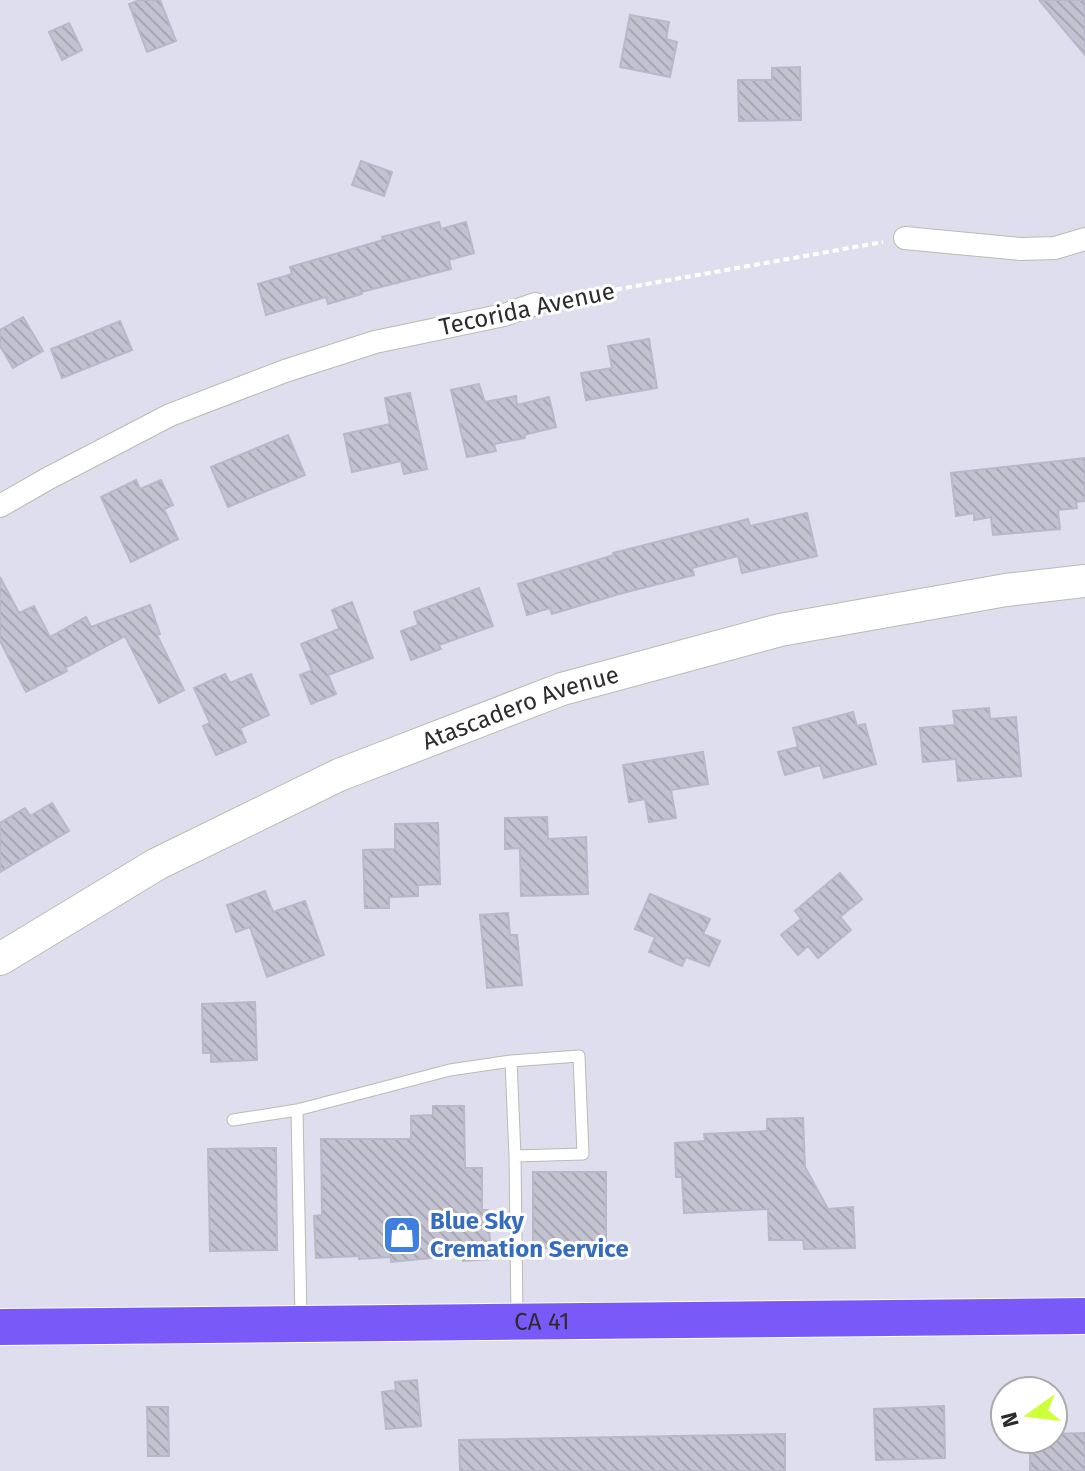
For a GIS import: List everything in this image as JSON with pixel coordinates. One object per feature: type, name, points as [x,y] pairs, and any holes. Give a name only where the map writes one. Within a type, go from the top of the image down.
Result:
[{"type":"main road","name":"Atascadero Avenue","points":[[0,959],[157,864],[339,775],[562,689],[780,630],[1006,590],[1085,581]]},
{"type":"main road","name":"CA 41","points":[[0,1327],[1085,1316]]},
{"type":"street","points":[[905,238],[1020,249],[1055,248],[1085,239]]},
{"type":"street","name":"Tecorida Avenue","points":[[0,506],[170,415],[285,371],[375,342],[504,315],[535,304]]},
{"type":"lane","points":[[233,1120],[297,1110],[450,1070],[579,1056],[583,1154],[515,1156]]},
{"type":"lane","points":[[511,1061],[518,1322]]},
{"type":"lane","points":[[297,1110],[301,1324]]},
{"type":"path","name":"Tecorida Avenue","points":[[535,304],[905,238]]},
{"type":"building","points":[[140,0],[160,0],[176,41],[147,52],[129,4]]},
{"type":"building","points":[[1039,0],[1085,0],[1085,55]]},
{"type":"building","points":[[630,15],[669,22],[666,39],[677,42],[670,77],[620,67]]},
{"type":"building","points":[[69,23],[82,50],[62,60],[49,32]]},
{"type":"building","points":[[800,67],[801,120],[739,121],[738,80],[772,80],[772,68]]},
{"type":"building","points":[[361,161],[392,172],[384,196],[352,185]]},
{"type":"building","points":[[439,222],[441,229],[466,222],[474,253],[449,260],[451,269],[361,292],[328,304],[326,297],[266,315],[258,284],[292,274],[290,267]]},
{"type":"building","points":[[23,317],[43,351],[13,368],[0,346],[0,330]]},
{"type":"building","points":[[120,321],[132,350],[62,378],[51,349]]},
{"type":"building","points":[[649,339],[657,388],[586,400],[581,373],[612,368],[608,346]]},
{"type":"building","points":[[479,384],[485,402],[516,396],[517,405],[549,397],[556,427],[524,435],[525,438],[494,444],[496,451],[467,457],[451,390]]},
{"type":"building","points":[[410,393],[427,469],[404,474],[401,461],[352,472],[344,434],[390,424],[385,398]]},
{"type":"building","points":[[288,435],[305,475],[228,507],[211,467]]},
{"type":"building","points":[[1085,458],[1085,501],[1076,502],[1077,508],[1058,510],[1060,529],[993,535],[991,517],[974,520],[974,513],[956,516],[951,473]]},
{"type":"building","points":[[136,480],[140,489],[161,480],[173,505],[164,509],[178,539],[131,562],[101,497]]},
{"type":"building","points":[[807,513],[817,556],[742,573],[738,556],[692,568],[694,575],[552,614],[550,608],[527,615],[518,584],[613,553],[748,519],[750,526]]},
{"type":"building","points":[[0,577],[19,613],[34,606],[50,637],[86,617],[91,627],[150,605],[160,634],[157,635],[184,690],[159,703],[125,636],[26,692],[0,641]]},
{"type":"building","points":[[479,588],[493,626],[439,645],[441,649],[411,660],[401,631],[418,625],[414,612]]},
{"type":"building","points":[[352,602],[373,658],[328,675],[336,694],[311,704],[300,675],[312,670],[301,644],[339,629],[332,610]]},
{"type":"building","points":[[225,674],[230,683],[251,674],[269,715],[240,728],[246,742],[216,755],[203,726],[210,723],[194,688]]},
{"type":"building","points":[[989,708],[990,719],[1016,717],[1021,776],[958,781],[956,759],[923,762],[920,728],[955,725],[953,711]]},
{"type":"building","points":[[853,712],[857,726],[865,724],[876,764],[824,778],[820,765],[785,775],[778,752],[798,747],[793,728]]},
{"type":"building","points":[[703,752],[708,784],[671,790],[676,818],[649,822],[645,799],[629,802],[623,765]]},
{"type":"building","points":[[52,803],[69,831],[0,872],[0,823],[25,808],[30,816]]},
{"type":"building","points":[[547,817],[548,839],[586,837],[588,894],[521,896],[520,848],[505,849],[505,818]]},
{"type":"building","points":[[438,823],[440,884],[418,885],[418,896],[389,897],[389,908],[365,908],[363,850],[395,849],[395,824]]},
{"type":"building","points":[[840,873],[862,899],[840,917],[851,930],[818,958],[808,946],[798,955],[781,935],[801,919],[795,911]]},
{"type":"building","points":[[265,891],[273,912],[305,901],[324,955],[267,977],[250,927],[236,932],[227,905]]},
{"type":"building","points":[[650,894],[710,919],[703,934],[720,941],[709,966],[686,957],[682,966],[649,952],[655,937],[635,929]]},
{"type":"building","points":[[508,913],[510,935],[517,935],[522,985],[487,988],[480,915]]},
{"type":"building","points":[[255,1002],[257,1060],[211,1062],[211,1053],[203,1053],[202,1004]]},
{"type":"building","points":[[433,1106],[464,1106],[465,1168],[482,1168],[482,1210],[488,1210],[491,1259],[463,1261],[463,1255],[391,1262],[391,1257],[316,1258],[314,1216],[322,1215],[321,1139],[411,1139],[411,1116],[433,1115]]},
{"type":"building","points":[[803,1118],[805,1167],[828,1209],[853,1207],[855,1248],[804,1249],[803,1240],[769,1240],[768,1209],[684,1213],[682,1177],[676,1177],[675,1143],[705,1141],[704,1134],[767,1131],[767,1119]]},
{"type":"building","points":[[276,1148],[277,1250],[210,1251],[208,1149]]},
{"type":"building","points":[[533,1172],[606,1172],[606,1248],[533,1248]]},
{"type":"building","points":[[417,1380],[421,1426],[386,1429],[382,1392],[396,1390],[395,1382]]},
{"type":"building","points":[[944,1406],[945,1458],[876,1460],[874,1409]]},
{"type":"building","points":[[147,1407],[168,1407],[169,1456],[148,1456]]},
{"type":"building","points":[[1085,1433],[1085,1471],[1030,1471],[1030,1455],[1069,1455],[1069,1434]]},
{"type":"building","points":[[785,1434],[785,1471],[460,1471],[459,1440]]},
{"type":"place","name":"Blue Sky Cremation Service","points":[[402,1235]]}]
